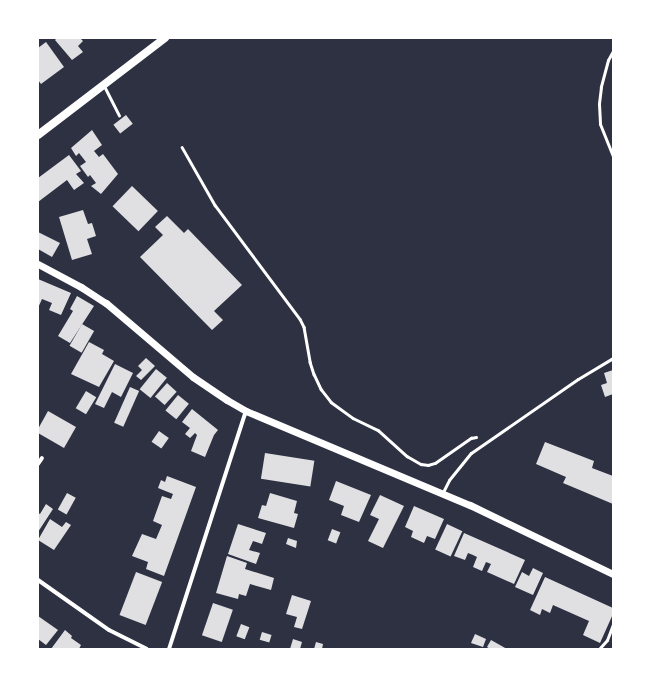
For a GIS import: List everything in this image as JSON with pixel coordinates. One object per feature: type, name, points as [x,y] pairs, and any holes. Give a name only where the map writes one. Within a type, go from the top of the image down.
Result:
[{"type":"main road","points":[[38,135],[165,38]]},
{"type":"street","points":[[38,264],[81,287],[106,303],[193,377],[246,411],[470,505],[613,574]]},
{"type":"street","points":[[169,649],[246,411]]},
{"type":"street","points":[[38,464],[42,458]]},
{"type":"street","points":[[38,580],[109,630],[147,649]]},
{"type":"lane","points":[[613,51],[608,60],[600,86],[599,104],[600,124],[613,156]]},
{"type":"lane","points":[[104,85],[119,115]]},
{"type":"lane","points":[[442,494],[449,480],[471,453],[578,379],[613,358]]},
{"type":"lane","points":[[600,649],[607,640],[613,624]]},
{"type":"path","points":[[182,147],[215,206],[300,320],[304,327],[310,362],[314,374],[321,389],[340,410],[378,430],[406,456],[421,464],[428,465],[435,463],[470,438],[494,436]]},
{"type":"building","points":[[57,38],[80,38],[83,41],[78,46],[83,52],[72,60],[55,40]]},
{"type":"building","points":[[46,42],[64,67],[41,84],[38,80],[38,48]]},
{"type":"building","points":[[126,115],[133,124],[120,134],[113,125]]},
{"type":"building","points":[[92,130],[102,145],[94,151],[99,157],[103,154],[118,174],[101,194],[91,186],[96,183],[90,175],[88,177],[80,166],[86,162],[79,153],[76,156],[71,148]]},
{"type":"building","points":[[69,155],[81,171],[76,174],[84,183],[74,190],[67,180],[38,202],[38,178]]},
{"type":"building","points":[[132,186],[158,211],[138,231],[113,206]]},
{"type":"building","points":[[83,210],[88,224],[92,223],[96,236],[87,239],[92,254],[72,260],[59,217]]},
{"type":"building","points":[[167,216],[184,233],[188,229],[242,285],[214,311],[223,320],[212,330],[140,257],[163,235],[155,227]]},
{"type":"building","points":[[38,232],[60,243],[52,257],[38,249]]},
{"type":"building","points":[[38,279],[71,293],[61,315],[49,310],[52,303],[42,299],[38,308]]},
{"type":"building","points":[[77,296],[94,306],[70,343],[58,336],[73,311],[70,309]]},
{"type":"building","points":[[82,324],[94,331],[82,353],[70,346]]},
{"type":"building","points":[[89,342],[104,350],[102,354],[114,361],[99,387],[71,374]]},
{"type":"building","points":[[146,358],[155,366],[141,380],[136,376],[142,370],[138,366]]},
{"type":"building","points":[[115,364],[133,373],[121,397],[112,392],[104,408],[95,404]]},
{"type":"building","points":[[156,369],[167,378],[151,398],[140,389]]},
{"type":"building","points":[[613,370],[613,394],[605,397],[601,385],[607,383],[604,373]]},
{"type":"building","points":[[167,383],[177,392],[165,405],[155,396]]},
{"type":"building","points":[[130,387],[139,391],[123,427],[114,423]]},
{"type":"building","points":[[86,391],[96,397],[86,414],[76,408]]},
{"type":"building","points":[[178,395],[189,404],[176,419],[165,411]]},
{"type":"building","points":[[192,409],[218,430],[214,435],[205,457],[191,451],[197,435],[195,433],[190,438],[185,434],[190,428],[182,422]]},
{"type":"building","points":[[48,411],[76,427],[64,448],[38,433],[38,429]]},
{"type":"building","points":[[159,431],[169,438],[161,449],[152,442]]},
{"type":"building","points":[[545,442],[594,461],[592,468],[613,476],[613,504],[563,483],[566,477],[536,464]]},
{"type":"building","points":[[265,453],[314,461],[310,487],[261,479]]},
{"type":"building","points":[[167,476],[196,487],[164,576],[146,569],[148,562],[132,556],[142,534],[156,539],[162,525],[153,521],[162,496],[171,499],[173,494],[158,488],[161,480],[165,482]]},
{"type":"building","points":[[336,481],[371,495],[359,522],[341,515],[344,506],[329,500]]},
{"type":"building","points":[[67,493],[76,498],[67,514],[58,510]]},
{"type":"building","points":[[270,493],[297,501],[294,513],[298,514],[294,528],[258,518],[262,505],[266,506]]},
{"type":"building","points":[[380,495],[404,506],[383,548],[368,541],[379,519],[370,515]]},
{"type":"building","points":[[46,504],[53,509],[38,532],[38,513],[40,514]]},
{"type":"building","points":[[414,506],[444,519],[435,539],[427,536],[424,543],[411,537],[413,531],[405,527]]},
{"type":"building","points":[[50,519],[62,527],[66,522],[71,525],[54,550],[38,540]]},
{"type":"building","points":[[238,524],[266,533],[262,544],[253,541],[249,550],[260,553],[256,564],[228,554]]},
{"type":"building","points":[[447,524],[462,531],[451,557],[435,549]]},
{"type":"building","points":[[332,529],[340,532],[336,543],[328,540]]},
{"type":"building","points":[[464,533],[525,560],[514,584],[487,572],[491,564],[486,562],[482,571],[473,567],[477,557],[473,555],[468,553],[465,560],[454,556]]},
{"type":"building","points":[[288,538],[297,541],[296,548],[286,544]]},
{"type":"building","points":[[227,556],[247,563],[245,569],[274,578],[271,590],[250,584],[246,596],[239,594],[238,599],[216,593]]},
{"type":"building","points":[[533,568],[543,573],[533,595],[515,587],[522,572],[529,576]]},
{"type":"building","points":[[136,572],[162,582],[146,625],[120,615]]},
{"type":"building","points":[[545,577],[613,608],[613,614],[600,643],[583,635],[589,621],[553,605],[550,613],[542,609],[540,615],[530,610]]},
{"type":"building","points":[[292,595],[311,601],[302,629],[294,627],[297,617],[286,614]]},
{"type":"building","points":[[213,603],[233,610],[222,642],[202,635]]},
{"type":"building","points":[[38,616],[58,630],[46,645],[38,639]]},
{"type":"building","points":[[241,624],[249,627],[245,639],[236,636]]},
{"type":"building","points":[[65,630],[72,636],[71,638],[81,645],[79,649],[51,649]]},
{"type":"building","points":[[262,632],[272,635],[269,643],[260,640]]},
{"type":"building","points":[[475,634],[486,639],[483,647],[471,643]]},
{"type":"building","points":[[293,639],[302,642],[300,649],[290,649]]},
{"type":"building","points":[[491,640],[507,649],[490,649],[487,647]]},
{"type":"building","points":[[316,642],[323,644],[322,649],[314,649]]}]
